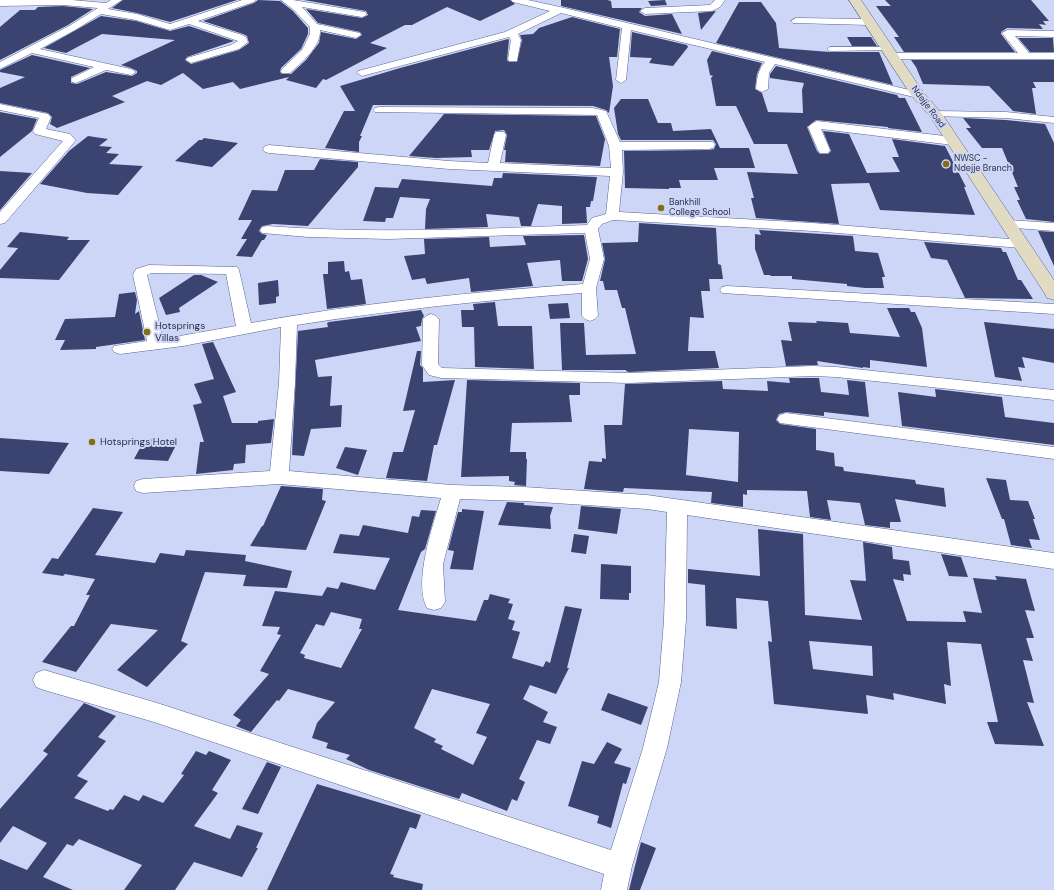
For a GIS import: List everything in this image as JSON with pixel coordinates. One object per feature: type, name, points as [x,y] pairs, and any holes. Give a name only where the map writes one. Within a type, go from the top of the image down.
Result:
[{"type":"street","points":[[0,66],[32,50],[117,0]]},
{"type":"street","points":[[0,4],[38,1],[63,2],[103,9],[170,27],[189,22],[251,0]]},
{"type":"street","points":[[516,0],[918,95]]},
{"type":"street","points":[[645,11],[712,8],[717,5],[720,0]]},
{"type":"street","name":"Ndejje Road","points":[[855,0],[868,22],[918,95],[936,114],[1054,294]]},
{"type":"street","points":[[289,2],[362,14]]},
{"type":"street","points":[[286,71],[304,55],[312,43],[315,32],[314,26],[297,6],[289,2]]},
{"type":"street","points":[[362,73],[509,34],[560,10]]},
{"type":"street","points":[[189,22],[238,37],[242,39],[243,42],[234,47],[191,60]]},
{"type":"street","points":[[796,22],[868,22]]},
{"type":"street","points":[[314,26],[356,35]]},
{"type":"street","points":[[621,80],[627,26]]},
{"type":"street","points":[[1025,55],[1005,29],[1054,34]]},
{"type":"street","points":[[509,34],[515,36],[516,40],[513,59]]},
{"type":"street","points":[[32,50],[131,72]]},
{"type":"street","points":[[889,53],[1054,56]]},
{"type":"street","points":[[762,89],[762,76],[764,70],[773,60]]},
{"type":"street","points":[[76,80],[104,66]]},
{"type":"street","points":[[0,107],[44,116],[45,117],[38,131],[68,138],[70,140],[0,220]]},
{"type":"street","points":[[379,110],[598,111],[603,115],[615,146],[617,159],[612,216]]},
{"type":"street","points":[[936,114],[1006,115],[1054,120]]},
{"type":"street","points":[[824,150],[814,127],[817,125],[953,141]]},
{"type":"street","points":[[493,168],[500,135]]},
{"type":"street","points":[[615,146],[709,145]]},
{"type":"street","points":[[269,149],[493,168],[617,172]]},
{"type":"street","points":[[267,230],[307,234],[373,236],[591,229],[598,221],[612,216],[813,227],[1021,244]]},
{"type":"street","points":[[1008,224],[1054,227]]},
{"type":"street","points":[[590,316],[589,288],[597,259],[591,229]]},
{"type":"street","points":[[156,344],[140,275],[141,272],[149,268],[232,270],[245,330]]},
{"type":"street","points":[[120,349],[183,341],[383,307],[495,294],[589,288]]},
{"type":"street","points":[[727,290],[1054,309]]},
{"type":"street","points":[[431,318],[430,365],[435,371],[441,373],[629,378],[813,371],[836,372],[1054,395]]},
{"type":"street","points":[[280,477],[287,383],[289,322]]},
{"type":"street","points":[[786,418],[1054,453]]},
{"type":"street","points":[[143,486],[280,477],[452,492],[532,494],[647,502],[1054,561]]},
{"type":"street","points":[[434,602],[433,564],[452,492]]},
{"type":"street","points":[[614,890],[619,866],[655,748],[670,682],[675,620],[677,506]]},
{"type":"street","points":[[44,680],[154,712],[619,866]]},
{"type":"lane","points":[[830,49],[889,53]]},
{"type":"building","points":[[123,0],[237,0],[170,22],[112,8]]},
{"type":"building","points":[[258,0],[280,1],[293,11],[308,28],[308,34],[301,49],[281,68],[280,72],[282,74],[291,74],[306,60],[319,43],[321,32],[356,39],[362,35],[360,32],[318,23],[306,9],[362,18],[368,15],[366,11],[304,0],[510,0],[515,4],[480,21],[447,7],[412,25],[405,25],[370,43],[387,48],[326,80],[323,79],[316,88],[286,80],[289,77],[240,89],[233,82],[203,89],[183,73],[161,85],[147,81],[112,96],[125,102],[57,128],[50,124],[52,117],[48,113],[0,103],[0,88],[25,77],[0,72],[0,70],[32,55],[90,68],[71,77],[71,83],[77,84],[106,72],[132,76],[137,73],[137,71],[121,65],[175,40],[102,34],[66,53],[44,48],[101,16],[136,21],[170,31],[189,26],[234,41],[187,57],[185,60],[191,64],[239,50],[249,43],[247,36],[243,34],[203,21],[254,3]]},
{"type":"building","points":[[561,0],[607,0],[611,1],[612,8],[642,8],[639,12],[645,16],[672,14],[682,34],[561,6]]},
{"type":"building","points":[[665,0],[667,5],[651,6],[648,1]]},
{"type":"building","points":[[885,0],[1031,0],[1049,21],[1043,21],[1046,25],[1039,24],[1043,29],[1007,28],[1001,32],[1015,52],[904,52],[894,37],[899,37],[876,6],[891,6]]},
{"type":"building","points":[[739,2],[761,2],[776,23],[779,48],[830,52],[879,52],[893,85],[716,43]]},
{"type":"building","points":[[63,6],[93,9],[68,25],[0,60],[0,27],[20,10],[35,10],[38,7]]},
{"type":"building","points":[[716,11],[701,30],[698,13]]},
{"type":"building","points":[[572,17],[620,29],[617,57],[609,57],[613,86],[609,113],[606,110],[593,106],[373,105],[360,136],[362,136],[359,142],[359,152],[325,148],[344,111],[355,111],[340,86],[508,39],[507,60],[509,62],[517,62],[522,40],[520,35],[533,34],[539,28]]},
{"type":"building","points":[[632,32],[687,45],[688,47],[673,66],[649,63],[652,58],[630,57]]},
{"type":"building","points":[[847,37],[871,37],[877,46],[852,46]]},
{"type":"building","points":[[1018,38],[1053,38],[1054,52],[1030,52]]},
{"type":"building","points":[[712,51],[762,63],[757,74],[755,89],[762,93],[768,112],[803,113],[802,90],[804,83],[770,78],[770,74],[776,66],[897,95],[899,98],[905,98],[922,132],[816,120],[807,127],[817,151],[820,154],[828,154],[831,151],[823,131],[849,134],[867,173],[900,172],[892,157],[899,157],[892,139],[945,146],[966,187],[964,187],[975,215],[880,210],[869,183],[831,184],[839,224],[756,218],[751,198],[754,198],[747,172],[798,174],[787,144],[754,144],[736,106],[716,106],[711,78],[713,76],[710,75],[707,60]]},
{"type":"building","points":[[911,60],[1054,60],[1054,82],[1033,82],[1036,88],[1032,88],[1036,114],[1013,111],[989,86],[923,84],[916,67]]},
{"type":"building","points":[[621,99],[648,99],[658,123],[671,123],[673,131],[711,129],[720,148],[749,148],[755,168],[714,168],[718,180],[679,180],[681,188],[625,188],[624,151],[709,150],[714,149],[716,144],[713,140],[621,140],[618,134],[614,108]]},
{"type":"building","points":[[0,112],[37,119],[32,131],[0,157]]},
{"type":"building","points":[[444,114],[596,116],[605,139],[600,166],[505,162],[506,150],[504,150],[507,135],[504,130],[495,131],[489,150],[471,150],[472,157],[436,158],[409,156]]},
{"type":"building","points":[[963,118],[1045,124],[1054,143],[1054,222],[1026,219],[1017,200],[1020,200],[1014,187],[1018,187],[1002,148],[982,148],[966,128],[971,128]]},
{"type":"building","points":[[88,136],[108,139],[99,146],[112,147],[106,153],[119,154],[109,164],[143,166],[118,195],[87,193],[40,184],[69,151]]},
{"type":"building","points":[[204,138],[238,143],[212,167],[175,161],[199,140]]},
{"type":"building","points":[[320,159],[358,162],[358,167],[308,226],[273,224],[262,226],[259,231],[262,234],[267,235],[264,240],[262,240],[252,257],[236,256],[247,239],[241,239],[252,220],[238,220],[252,190],[277,191],[285,170],[314,170]]},
{"type":"building","points":[[0,171],[32,173],[0,210]]},
{"type":"building","points":[[503,173],[597,177],[593,201],[591,201],[590,207],[586,207],[587,223],[562,224],[562,206],[538,204],[531,226],[521,226],[519,217],[486,214],[488,227],[425,229],[426,209],[430,199],[400,197],[393,218],[386,218],[385,222],[363,221],[375,187],[398,188],[402,179],[492,186],[494,178],[502,178]]},
{"type":"building","points":[[639,223],[716,228],[718,264],[721,265],[723,279],[709,279],[710,291],[701,291],[704,318],[690,317],[688,351],[715,351],[719,368],[629,372],[626,370],[562,370],[560,323],[584,323],[586,355],[636,354],[625,308],[622,308],[617,290],[605,290],[603,281],[600,281],[605,259],[602,243],[638,242]]},
{"type":"building","points":[[759,230],[853,236],[855,251],[878,253],[885,277],[882,277],[884,288],[865,288],[847,286],[847,284],[792,279],[792,276],[764,275],[755,249],[755,234],[761,235]]},
{"type":"building","points":[[1038,231],[1054,232],[1054,266]]},
{"type":"building","points":[[20,232],[69,237],[67,240],[90,240],[59,280],[0,278],[0,270],[18,248],[7,247]]},
{"type":"building","points":[[584,235],[588,259],[582,281],[562,281],[560,260],[527,263],[533,286],[471,292],[469,278],[427,284],[425,278],[412,280],[404,256],[425,254],[424,239],[489,237],[490,247],[526,245],[523,236]]},
{"type":"building","points":[[924,242],[1001,248],[1003,252],[1006,252],[1018,280],[1021,280],[1033,299],[965,298],[947,260],[931,258]]},
{"type":"building","points":[[344,261],[345,272],[349,271],[351,280],[362,279],[366,304],[327,309],[323,274],[328,274],[328,262]]},
{"type":"building","points":[[194,275],[201,275],[218,282],[179,308],[180,312],[166,315],[159,298]]},
{"type":"building","points":[[278,280],[279,296],[276,297],[276,303],[259,305],[258,283]]},
{"type":"building","points":[[135,292],[137,300],[135,314],[139,311],[145,340],[96,347],[96,349],[60,350],[65,340],[55,340],[65,319],[115,317],[119,294]]},
{"type":"building","points":[[495,302],[498,326],[532,326],[534,369],[475,367],[474,327],[462,327],[461,310],[474,310],[473,304]]},
{"type":"building","points":[[568,303],[570,318],[550,319],[548,304]]},
{"type":"building","points":[[887,308],[909,308],[911,312],[915,312],[922,328],[927,367],[870,360],[870,368],[817,361],[818,365],[786,366],[781,340],[792,341],[788,322],[817,323],[816,321],[848,323],[850,333],[900,337]]},
{"type":"building","points":[[421,310],[424,316],[421,326],[416,327],[421,341],[315,360],[318,377],[332,376],[330,406],[342,405],[341,427],[311,429],[304,456],[292,455],[298,331],[328,327],[327,323],[329,322]]},
{"type":"building","points":[[984,322],[1054,329],[1054,363],[1022,357],[1025,368],[1018,367],[1022,381],[995,377]]},
{"type":"building","points":[[213,342],[236,392],[223,396],[232,423],[258,423],[258,421],[274,419],[271,443],[246,445],[245,463],[234,464],[233,470],[196,474],[200,442],[204,442],[193,405],[202,403],[194,384],[214,379],[202,344]]},
{"type":"building","points":[[417,351],[421,351],[420,365],[423,368],[423,382],[455,380],[437,445],[434,445],[427,481],[386,478],[393,452],[403,452],[415,410],[403,411]]},
{"type":"building","points":[[789,378],[819,378],[821,392],[849,395],[847,380],[865,382],[869,417],[824,412],[824,416],[786,412],[779,414],[776,420],[780,424],[816,429],[816,450],[834,453],[835,466],[843,467],[844,471],[915,480],[916,484],[944,488],[946,507],[895,499],[901,522],[890,522],[890,528],[865,525],[860,503],[827,500],[831,520],[810,517],[807,491],[747,490],[747,495],[743,494],[743,507],[711,503],[712,492],[624,488],[623,492],[584,489],[589,461],[602,462],[602,458],[606,459],[604,425],[622,425],[625,384],[722,381],[723,389],[768,391],[767,381],[790,383]],"holes":[[[689,429],[739,432],[738,482],[686,475]]]},
{"type":"building","points":[[467,380],[580,383],[580,395],[569,395],[572,422],[512,423],[510,452],[526,452],[526,486],[514,485],[515,482],[509,481],[509,476],[461,477]]},
{"type":"building","points":[[935,389],[1002,397],[1005,417],[1054,423],[1054,445],[902,426],[898,392],[936,397]]},
{"type":"building","points":[[0,438],[69,443],[49,474],[0,471]]},
{"type":"building","points":[[145,439],[178,441],[168,461],[134,459]]},
{"type":"building","points":[[345,447],[367,450],[358,475],[336,468]]},
{"type":"building","points":[[986,478],[1006,480],[1010,500],[1028,501],[1035,519],[1033,519],[1040,540],[1029,539],[1032,548],[1011,545],[1004,519],[1002,519]]},
{"type":"building","points":[[281,486],[323,489],[322,500],[326,501],[306,550],[250,546],[263,526]]},
{"type":"building","points":[[507,502],[553,507],[550,516],[551,529],[498,525]]},
{"type":"building","points":[[581,506],[621,509],[617,534],[578,529]]},
{"type":"building","points":[[93,508],[123,512],[95,555],[155,563],[160,553],[184,556],[186,550],[246,555],[245,561],[292,571],[287,588],[243,586],[246,575],[205,572],[181,641],[188,644],[147,687],[117,670],[158,630],[111,624],[76,672],[42,662],[71,626],[74,626],[90,595],[86,595],[95,579],[65,574],[63,576],[42,573],[52,558],[58,559]]},
{"type":"building","points":[[462,509],[484,511],[473,570],[450,569],[454,551],[448,550],[458,512],[462,512]]},
{"type":"building","points":[[421,510],[436,511],[425,549],[421,552],[398,610],[476,621],[484,600],[488,600],[490,594],[510,599],[508,603],[513,604],[508,619],[515,621],[512,630],[520,632],[512,658],[543,667],[546,661],[550,663],[565,606],[582,609],[567,668],[569,668],[556,694],[530,685],[523,699],[548,712],[543,722],[557,727],[550,744],[537,740],[519,779],[525,782],[517,801],[512,799],[507,811],[462,793],[459,799],[369,770],[346,759],[350,755],[326,748],[328,743],[312,738],[317,723],[335,702],[288,689],[251,732],[236,726],[241,720],[233,715],[269,674],[260,671],[281,635],[277,634],[280,627],[262,626],[275,591],[322,596],[327,587],[338,589],[341,582],[375,590],[390,558],[333,553],[340,534],[359,536],[363,525],[408,533],[412,516],[419,517]],"holes":[[[331,612],[362,619],[359,629],[362,629],[341,668],[304,658],[305,655],[300,653],[316,624],[324,626]],[[432,689],[490,704],[476,733],[487,737],[473,765],[441,749],[443,746],[434,742],[436,739],[414,728]]]},
{"type":"building","points":[[758,529],[803,534],[805,615],[862,620],[850,580],[866,581],[863,542],[892,547],[893,559],[909,561],[911,575],[903,574],[904,581],[893,579],[907,621],[966,622],[963,611],[982,613],[973,578],[997,580],[995,576],[1026,579],[1035,611],[1025,610],[1034,638],[1026,638],[1033,661],[1023,660],[1034,703],[1027,702],[1044,746],[995,744],[987,722],[998,722],[981,644],[947,642],[951,686],[944,684],[946,704],[893,693],[894,700],[866,695],[868,714],[774,704],[768,641],[772,642],[768,601],[736,598],[737,629],[706,626],[705,585],[688,583],[688,569],[760,576]],"holes":[[[809,641],[872,646],[873,676],[813,669]]]},
{"type":"building","points":[[574,534],[589,536],[586,554],[571,552]]},
{"type":"building","points":[[941,554],[961,557],[968,577],[949,576]]},
{"type":"building","points":[[601,564],[631,566],[631,593],[629,593],[629,600],[600,599]]},
{"type":"building","points":[[608,693],[648,707],[641,725],[601,710]]},
{"type":"building","points":[[84,703],[116,716],[98,737],[106,741],[77,776],[88,781],[74,798],[108,811],[110,809],[113,810],[124,795],[139,801],[143,795],[163,803],[184,775],[181,774],[196,751],[206,755],[209,751],[231,760],[212,790],[218,793],[194,826],[230,839],[237,825],[263,833],[256,848],[258,848],[242,877],[194,862],[175,890],[124,890],[142,865],[79,839],[73,846],[67,844],[43,877],[73,890],[0,890],[0,859],[27,870],[47,843],[13,826],[0,843],[0,809],[48,754],[43,751]]},
{"type":"building","points":[[607,742],[622,749],[614,763],[631,768],[626,784],[623,783],[611,828],[597,823],[599,816],[568,806],[582,761],[594,764]]},
{"type":"building","points":[[267,762],[281,767],[258,814],[242,809]]},
{"type":"building","points":[[317,784],[421,815],[416,829],[410,827],[390,874],[394,875],[393,877],[423,884],[422,890],[267,890]]},
{"type":"building","points":[[641,842],[656,848],[640,890],[629,890]]},
{"type":"place","name":"NWSC - Ndejje Branch","points":[[946,164]]},
{"type":"place","name":"Bankhill College School","points":[[661,208]]},
{"type":"place","name":"Hotsprings Villas","points":[[147,332]]},
{"type":"place","name":"Hotsprings Hotel","points":[[92,442]]}]
